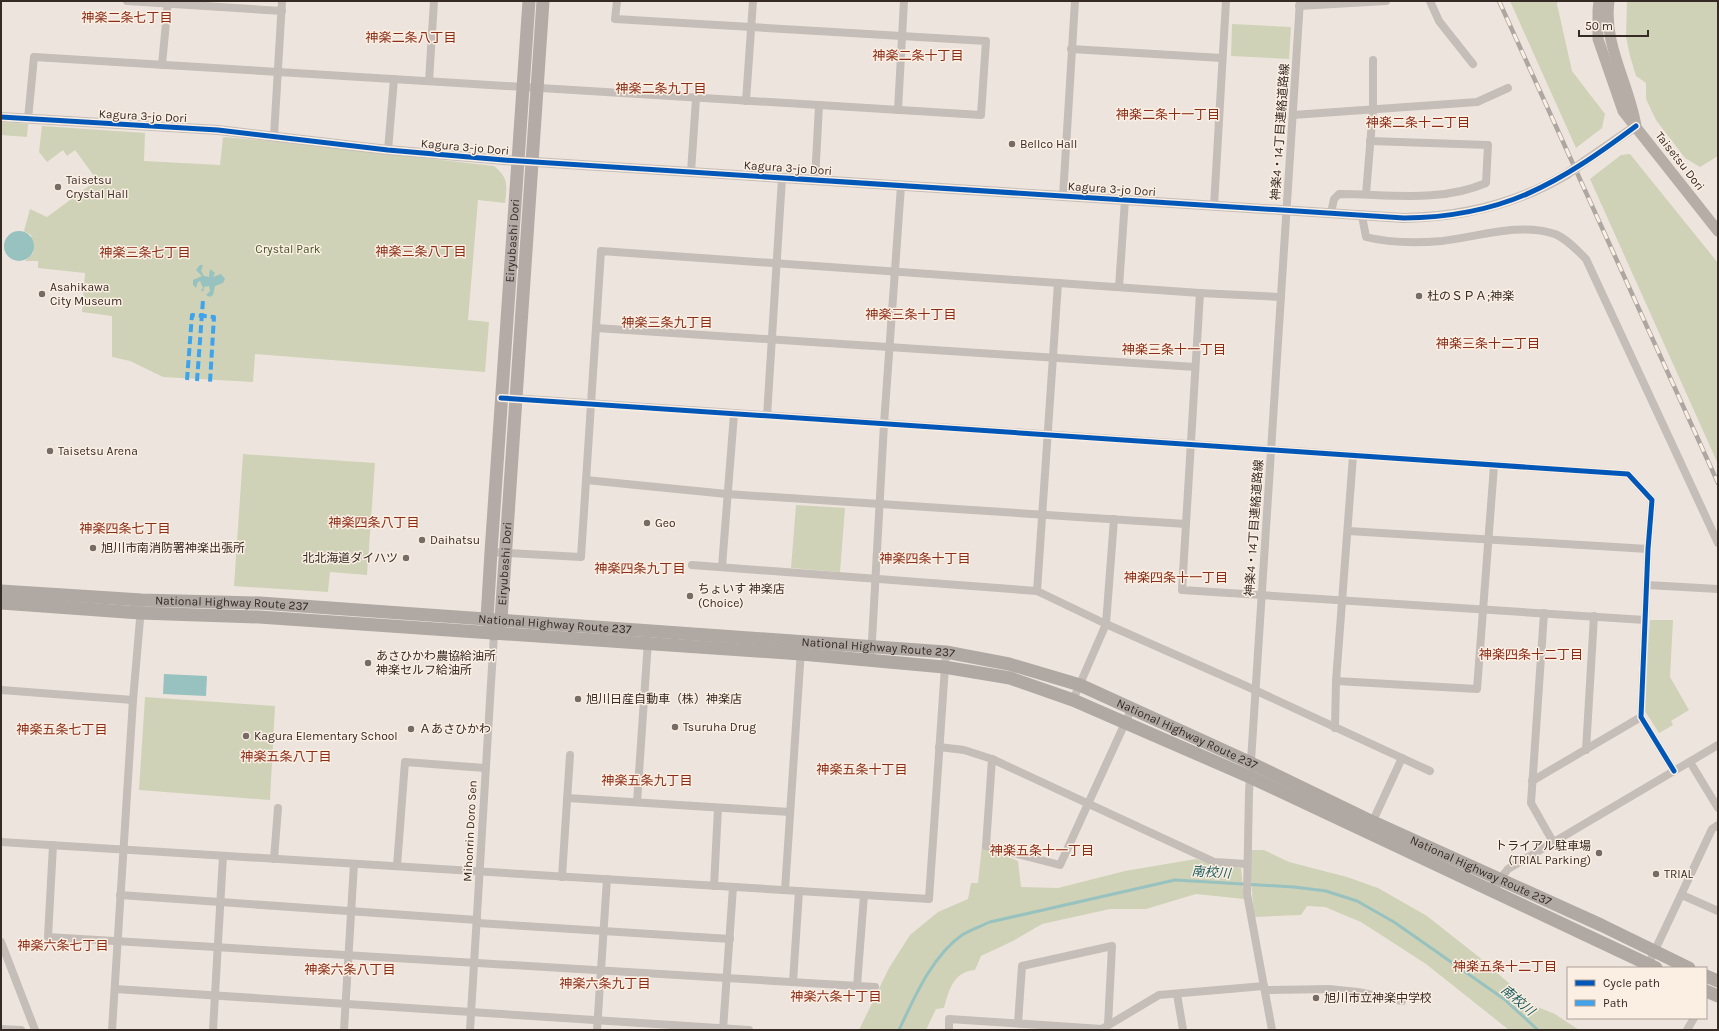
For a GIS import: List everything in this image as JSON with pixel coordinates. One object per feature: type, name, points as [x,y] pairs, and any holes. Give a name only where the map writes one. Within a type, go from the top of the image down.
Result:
[{"type":"highway","name":"National Highway Route 237","points":[[1,591],[142,600],[260,603],[649,630],[801,647],[872,653],[1010,678],[1073,700],[1125,724],[1370,828],[1500,879],[1601,924],[1687,967]]},
{"type":"highway","name":"National Highway Route 237","points":[[1,603],[140,613],[259,617],[648,644],[801,647]]},
{"type":"highway","name":"National Highway Route 237","points":[[872,653],[946,652],[1009,664],[1080,685],[1131,710],[1251,763],[1493,893],[1652,966]]},
{"type":"highway","points":[[1707,976],[1718,981]]},
{"type":"main road","name":"Eiryubashi Dori","points":[[494,634],[487,618],[490,552],[529,1]]},
{"type":"main road","name":"Eiryubashi Dori","points":[[494,634],[501,619],[534,162],[543,1]]},
{"type":"main road","name":"Taisetsu Dori","points":[[1599,1],[1598,39],[1623,111],[1718,231]]},
{"type":"main road","name":"Taisetsu Dori","points":[[1609,1],[1609,33],[1615,59],[1632,106],[1636,126]]},
{"type":"street","points":[[127,1],[168,2],[282,11]]},
{"type":"street","points":[[274,136],[282,1]]},
{"type":"street","points":[[429,82],[434,1]]},
{"type":"street","points":[[28,119],[34,57],[278,71],[696,99],[981,115],[986,41],[615,19],[617,1]]},
{"type":"street","points":[[746,101],[753,1]]},
{"type":"street","points":[[898,110],[904,1]]},
{"type":"street","points":[[1063,196],[1075,1]]},
{"type":"street","points":[[1214,206],[1226,1]]},
{"type":"street","points":[[1300,3],[1386,1]]},
{"type":"street","points":[[1430,1],[1439,21],[1473,64]]},
{"type":"street","points":[[162,65],[168,2]]},
{"type":"street","name":"神楽4・14丁目連絡道路線","points":[[1272,1030],[1247,890],[1247,864],[1250,777],[1300,3]]},
{"type":"street","points":[[1071,49],[1222,58]]},
{"type":"street","points":[[1366,194],[1373,110],[1373,60]]},
{"type":"street","points":[[388,150],[394,79]]},
{"type":"street","points":[[1293,115],[1477,102],[1508,88]]},
{"type":"street","points":[[691,172],[696,99]]},
{"type":"street","points":[[815,180],[819,106]]},
{"type":"street","name":"Kagura 3-jo Dori","points":[[1,117],[218,130],[388,150],[517,161],[1362,216],[1432,218],[1464,214],[1496,207],[1528,195],[1567,174],[1636,126]]},
{"type":"street","points":[[1331,213],[1334,199],[1339,194],[1422,196],[1469,190],[1486,183],[1488,145],[1370,141]]},
{"type":"street","points":[[767,416],[782,178]]},
{"type":"street","points":[[872,653],[884,424],[891,348],[901,186]]},
{"type":"street","points":[[1119,287],[1125,200]]},
{"type":"street","points":[[1362,216],[1366,237],[1380,241],[1441,241],[1521,230],[1542,231],[1556,235],[1568,242],[1586,259],[1718,543]]},
{"type":"street","points":[[490,552],[581,557],[600,251],[1200,293],[1281,297]]},
{"type":"street","points":[[1037,591],[1058,283]]},
{"type":"street","points":[[1200,293],[1182,590],[1645,620]]},
{"type":"street","points":[[596,328],[1195,367]]},
{"type":"street","points":[[501,398],[1628,474],[1652,500],[1648,550],[1641,717],[1674,771]]},
{"type":"street","points":[[722,568],[734,414]]},
{"type":"street","points":[[1335,728],[1336,681],[1353,456]]},
{"type":"street","points":[[1336,681],[1477,689],[1485,609],[1494,466]]},
{"type":"street","points":[[586,480],[727,494],[1186,524]]},
{"type":"street","points":[[1073,700],[1106,624],[1114,519]]},
{"type":"street","points":[[1348,531],[1648,550]]},
{"type":"street","points":[[692,565],[1037,591],[1106,624],[1256,690],[1430,771]]},
{"type":"street","points":[[1647,585],[1718,589]]},
{"type":"street","points":[[112,1030],[132,700],[142,600]]},
{"type":"street","points":[[1544,613],[1531,803],[1553,842]]},
{"type":"street","points":[[1586,750],[1594,616]]},
{"type":"street","points":[[637,802],[649,630]]},
{"type":"street","name":"Mihonrin Doro Sen","points":[[470,1030],[494,634]]},
{"type":"street","points":[[785,890],[801,647]]},
{"type":"street","points":[[1,842],[929,899],[946,652]]},
{"type":"street","points":[[1,690],[132,700]]},
{"type":"street","points":[[992,759],[986,846],[1060,865],[1131,710]]},
{"type":"street","points":[[1532,781],[1641,717]]},
{"type":"street","points":[[1493,893],[1500,879],[1508,869],[1718,745]]},
{"type":"street","points":[[940,747],[964,750],[992,759],[1214,862],[1247,864]]},
{"type":"street","points":[[562,877],[570,754]]},
{"type":"street","points":[[1370,828],[1402,758]]},
{"type":"street","points":[[397,866],[404,762],[486,768]]},
{"type":"street","points":[[1690,762],[1718,808]]},
{"type":"street","points":[[567,798],[790,812]]},
{"type":"street","points":[[274,859],[278,808]]},
{"type":"street","points":[[714,886],[718,808]]},
{"type":"street","points":[[1652,966],[1655,952],[1712,829],[1718,825]]},
{"type":"street","points":[[53,845],[48,937],[875,988]]},
{"type":"street","points":[[213,1030],[223,856]]},
{"type":"street","points":[[344,1030],[354,864]]},
{"type":"street","points":[[597,1030],[607,880]]},
{"type":"street","points":[[723,1029],[733,887]]},
{"type":"street","points":[[793,982],[799,891]]},
{"type":"street","points":[[120,895],[351,911],[604,932],[730,939]]},
{"type":"street","points":[[857,986],[864,895]]},
{"type":"street","points":[[1682,895],[1718,911]]},
{"type":"street","points":[[1,942],[35,1030]]},
{"type":"street","points":[[1018,1023],[1022,966],[1112,946],[1104,1028]]},
{"type":"street","points":[[949,1030],[950,1019],[1104,1028],[1160,996],[1265,988],[1329,989],[1358,992],[1402,1001]]},
{"type":"street","points":[[115,989],[750,1030]]},
{"type":"street","points":[[1177,994],[1183,1030]]},
{"type":"street","points":[[1687,1030],[1693,1019]]},
{"type":"street","points":[[1,1029],[21,1030]]},
{"type":"green space","points":[[1510,1],[1558,1],[1557,4],[1572,71],[1605,114],[1602,128],[1576,148]]},
{"type":"green space","points":[[1627,1],[1718,1],[1718,156],[1700,167],[1685,158],[1656,120],[1646,99],[1646,83],[1636,76],[1626,37]]},
{"type":"green space","points":[[1232,24],[1291,27],[1289,59],[1231,56]]},
{"type":"green space","points":[[1,122],[28,124],[27,137],[1,135]]},
{"type":"green space","name":"Crystal Park","points":[[42,126],[145,133],[144,161],[220,165],[223,137],[294,143],[494,166],[505,178],[505,203],[478,200],[468,320],[489,322],[485,372],[255,354],[253,382],[163,377],[130,361],[112,357],[112,316],[82,312],[85,273],[38,268],[38,261],[25,261],[33,253],[31,235],[24,231],[30,209],[47,217],[97,180],[75,150],[67,156],[63,150],[47,162],[39,152]]},
{"type":"green space","points":[[1630,154],[1718,263],[1718,464],[1590,179],[1621,155]]},
{"type":"green space","points":[[243,454],[375,463],[367,575],[330,572],[328,592],[234,586]]},
{"type":"green space","points":[[796,505],[845,508],[840,572],[791,568]]},
{"type":"green space","points":[[1650,620],[1673,620],[1670,677],[1689,710],[1671,721],[1673,725],[1659,733],[1643,708]]},
{"type":"green space","points":[[145,697],[275,706],[270,800],[139,790]]},
{"type":"green space","points":[[982,845],[1018,861],[1021,887],[1058,888],[1125,871],[1196,859],[1210,864],[1241,868],[1244,899],[1196,894],[1146,909],[1110,909],[1042,924],[1013,941],[981,956],[975,970],[962,974],[953,983],[944,1008],[936,1009],[926,1030],[859,1030],[889,968],[910,935],[938,912],[968,899],[971,883],[978,883]]},
{"type":"green space","points":[[1251,850],[1264,850],[1289,862],[1347,877],[1378,888],[1427,916],[1479,957],[1535,1006],[1555,1014],[1579,1030],[1509,1030],[1426,964],[1361,922],[1325,907],[1307,906],[1301,915],[1254,917],[1250,866]]},
{"type":"water","points":[[19,231],[30,235],[34,246],[30,257],[19,261],[8,257],[4,246],[8,235]]},
{"type":"water","points":[[200,265],[203,265],[201,271],[204,276],[209,277],[210,269],[215,273],[213,277],[221,274],[225,279],[223,283],[215,286],[213,295],[210,297],[206,295],[210,291],[209,286],[204,287],[203,292],[201,290],[203,288],[200,281],[198,282],[196,288],[193,285],[193,280],[202,276],[196,270]]},
{"type":"water","points":[[164,674],[207,676],[206,696],[163,694]]},
{"type":"waterway","name":"南校川","points":[[899,1030],[918,991],[933,966],[951,944],[965,933],[990,922],[1175,880],[1294,887],[1326,891],[1357,901],[1394,922],[1504,999],[1538,1030]]},
{"type":"railway","points":[[1499,1],[1718,483]]},
{"type":"marked path","points":[[197,381],[203,300]]},
{"type":"marked path","points":[[187,380],[192,315],[214,317],[210,382]]},
{"type":"cycle path","points":[[1,117],[218,130],[388,150],[504,160],[1404,218],[1439,216],[1501,204],[1555,180],[1581,165],[1636,126]]},
{"type":"cycle path","points":[[501,398],[1628,474],[1652,500],[1648,549],[1641,717],[1674,771]]},
{"type":"place","name":"Bellco Hall","points":[[1012,144]]},
{"type":"place","name":"Taisetsu Crystal Hall","points":[[58,187]]},
{"type":"place","name":"Asahikawa City Museum","points":[[42,294]]},
{"type":"place","name":"杜のＳＰＡ;神楽","points":[[1419,296]]},
{"type":"place","name":"Taisetsu Arena","points":[[50,451]]},
{"type":"place","name":"Geo","points":[[647,523]]},
{"type":"place","name":"Daihatsu","points":[[422,540]]},
{"type":"place","name":"旭川市南消防署神楽出張所","points":[[93,548]]},
{"type":"place","name":"北北海道ダイハツ","points":[[406,558]]},
{"type":"place","name":"ちょいす 神楽店 (Choice)","points":[[690,596]]},
{"type":"place","name":"あさひかわ農協給油所 神楽セルフ給油所","points":[[368,663]]},
{"type":"place","name":"旭川日産自動車（株）神楽店","points":[[578,699]]},
{"type":"place","name":"Tsuruha Drug","points":[[675,727]]},
{"type":"place","name":"Ａあさひかわ","points":[[411,729]]},
{"type":"place","name":"Kagura Elementary School","points":[[246,736]]},
{"type":"place","name":"トライアル駐車場 (TRIAL Parking)","points":[[1599,853]]},
{"type":"place","name":"TRIAL","points":[[1656,874]]},
{"type":"place","name":"旭川市立神楽中学校","points":[[1316,998]]},
{"type":"district","name":"神楽二条七丁目","points":[[127,17]]},
{"type":"district","name":"神楽二条八丁目","points":[[411,37]]},
{"type":"district","name":"神楽二条十丁目","points":[[918,55]]},
{"type":"district","name":"神楽二条九丁目","points":[[661,88]]},
{"type":"district","name":"神楽二条十一丁目","points":[[1168,114]]},
{"type":"district","name":"神楽二条十二丁目","points":[[1418,122]]},
{"type":"district","name":"神楽三条八丁目","points":[[421,251]]},
{"type":"district","name":"神楽三条七丁目","points":[[145,252]]},
{"type":"district","name":"神楽三条十丁目","points":[[911,314]]},
{"type":"district","name":"神楽三条九丁目","points":[[667,322]]},
{"type":"district","name":"神楽三条十二丁目","points":[[1488,343]]},
{"type":"district","name":"神楽三条十一丁目","points":[[1174,349]]},
{"type":"district","name":"神楽四条八丁目","points":[[374,522]]},
{"type":"district","name":"神楽四条七丁目","points":[[125,528]]},
{"type":"district","name":"神楽四条十丁目","points":[[925,558]]},
{"type":"district","name":"神楽四条九丁目","points":[[640,568]]},
{"type":"district","name":"神楽四条十一丁目","points":[[1176,577]]},
{"type":"district","name":"神楽四条十二丁目","points":[[1531,654]]},
{"type":"district","name":"神楽五条七丁目","points":[[62,729]]},
{"type":"district","name":"神楽五条八丁目","points":[[286,756]]},
{"type":"district","name":"神楽五条十丁目","points":[[862,769]]},
{"type":"district","name":"神楽五条九丁目","points":[[647,780]]},
{"type":"district","name":"神楽五条十一丁目","points":[[1042,850]]},
{"type":"district","name":"神楽六条七丁目","points":[[63,945]]},
{"type":"district","name":"神楽五条十二丁目","points":[[1505,966]]},
{"type":"district","name":"神楽六条八丁目","points":[[350,969]]},
{"type":"district","name":"神楽六条九丁目","points":[[605,983]]},
{"type":"district","name":"神楽六条十丁目","points":[[836,996]]}]
